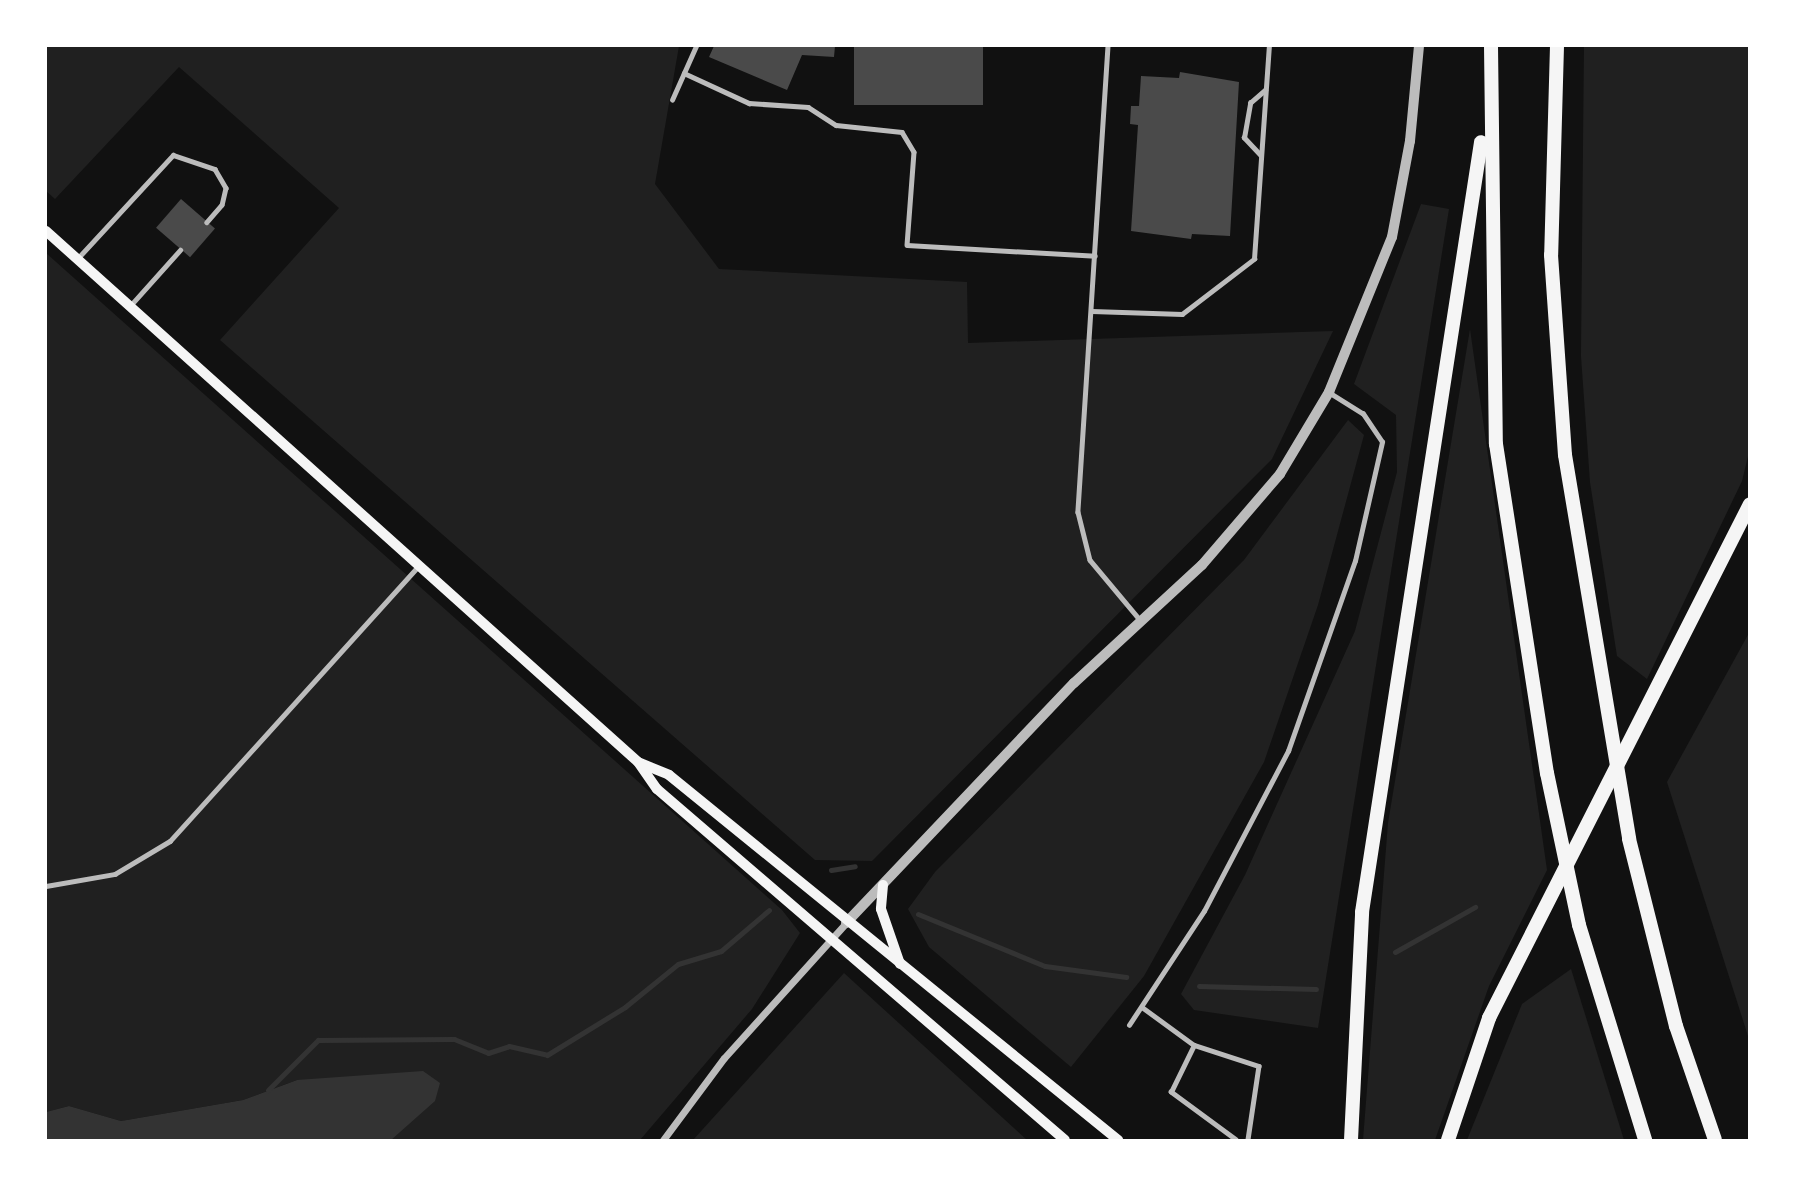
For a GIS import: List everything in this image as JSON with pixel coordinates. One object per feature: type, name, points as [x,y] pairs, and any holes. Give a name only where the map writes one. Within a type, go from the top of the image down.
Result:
[{"type":"highway","points":[[1350,1140],[1362,912],[1487,106],[1491,46]]},
{"type":"highway","points":[[1557,46],[1551,255],[1565,455],[1629,839],[1676,1026],[1715,1140]]},
{"type":"highway","points":[[1487,106],[1496,444],[1546,773],[1579,925],[1645,1140]]},
{"type":"highway","points":[[1448,1140],[1489,1018],[1749,504]]},
{"type":"main road","points":[[46,231],[638,762],[657,789],[830,941],[1065,1140]]},
{"type":"main road","points":[[638,762],[669,775],[846,923],[1118,1140]]},
{"type":"main road","points":[[883,885],[881,909],[902,967]]},
{"type":"street","points":[[663,1140],[724,1058],[846,923],[1142,621],[1202,565],[1266,491],[1329,392],[1392,237],[1410,141],[1419,46]]},
{"type":"lane","points":[[672,100],[696,46]]},
{"type":"lane","points":[[1108,46],[1078,512],[1090,560],[1142,621]]},
{"type":"lane","points":[[1092,312],[1182,314],[1254,259],[1269,46]]},
{"type":"lane","points":[[684,73],[750,103],[808,107],[836,125],[902,132],[914,152],[907,245],[1095,256]]},
{"type":"lane","points":[[1261,156],[1244,138],[1250,103],[1266,89]]},
{"type":"lane","points":[[77,259],[173,155],[215,169],[226,188],[222,205],[207,222]]},
{"type":"lane","points":[[130,307],[180,250]]},
{"type":"lane","points":[[1129,1025],[1205,911],[1288,751],[1354,561],[1382,442],[1369,420],[1329,392]]},
{"type":"lane","points":[[46,886],[115,874],[170,841],[418,567]]},
{"type":"lane","points":[[1142,1007],[1194,1045],[1259,1066],[1248,1140]]},
{"type":"lane","points":[[1194,1045],[1171,1092],[1236,1140]]},
{"type":"shaded area","points":[[46,46],[679,46],[655,184],[719,269],[967,282],[968,343],[1333,331],[1272,459],[872,861],[815,860],[220,340],[339,208],[179,67],[55,199],[46,191]]},
{"type":"shaded area","points":[[1584,46],[1749,46],[1749,452],[1742,481],[1647,679],[1617,656],[1590,482],[1581,356]]},
{"type":"shaded area","points":[[1421,204],[1449,209],[1318,1028],[1194,1010],[1181,994],[1245,875],[1355,631],[1397,472],[1396,415],[1354,384]]},
{"type":"shaded area","points":[[46,253],[782,910],[800,933],[752,1009],[640,1140],[391,1140],[297,1080],[243,1100],[121,1121],[69,1106],[46,1112]]},
{"type":"shaded area","points":[[1470,329],[1547,870],[1489,986],[1435,1140],[1363,1140],[1388,823]]},
{"type":"shaded area","points":[[1348,420],[1364,435],[1318,605],[1264,762],[1144,976],[1071,1067],[929,947],[908,909],[935,872],[1244,560]]},
{"type":"shaded area","points":[[1749,633],[1749,1039],[1667,782]]},
{"type":"shaded area","points":[[1571,969],[1624,1140],[1467,1140],[1522,1004]]},
{"type":"shaded area","points":[[844,973],[1027,1140],[693,1140]]},
{"type":"shaded area","points":[[423,1071],[440,1083],[435,1101],[391,1140],[46,1140],[46,1112],[69,1106],[121,1121],[243,1100],[297,1080]]},
{"type":"building","points":[[714,46],[835,46],[834,57],[802,55],[787,90],[709,57]]},
{"type":"building","points":[[854,46],[983,46],[983,105],[854,105]]},
{"type":"building","points":[[1180,72],[1239,82],[1230,236],[1192,234],[1191,239],[1131,231],[1138,125],[1130,124],[1131,106],[1139,106],[1141,76],[1179,78]]},
{"type":"building","points":[[181,199],[215,229],[190,257],[156,228]]},
{"type":"waterway","points":[[831,870],[855,866]]},
{"type":"waterway","points":[[1395,952],[1475,907]]},
{"type":"waterway","points":[[268,1090],[318,1040],[454,1039],[488,1053],[509,1046],[547,1055],[625,1007],[678,964],[721,951],[769,910]]},
{"type":"waterway","points":[[918,914],[1045,966],[1126,977]]},
{"type":"waterway","points":[[1199,986],[1316,989]]}]
